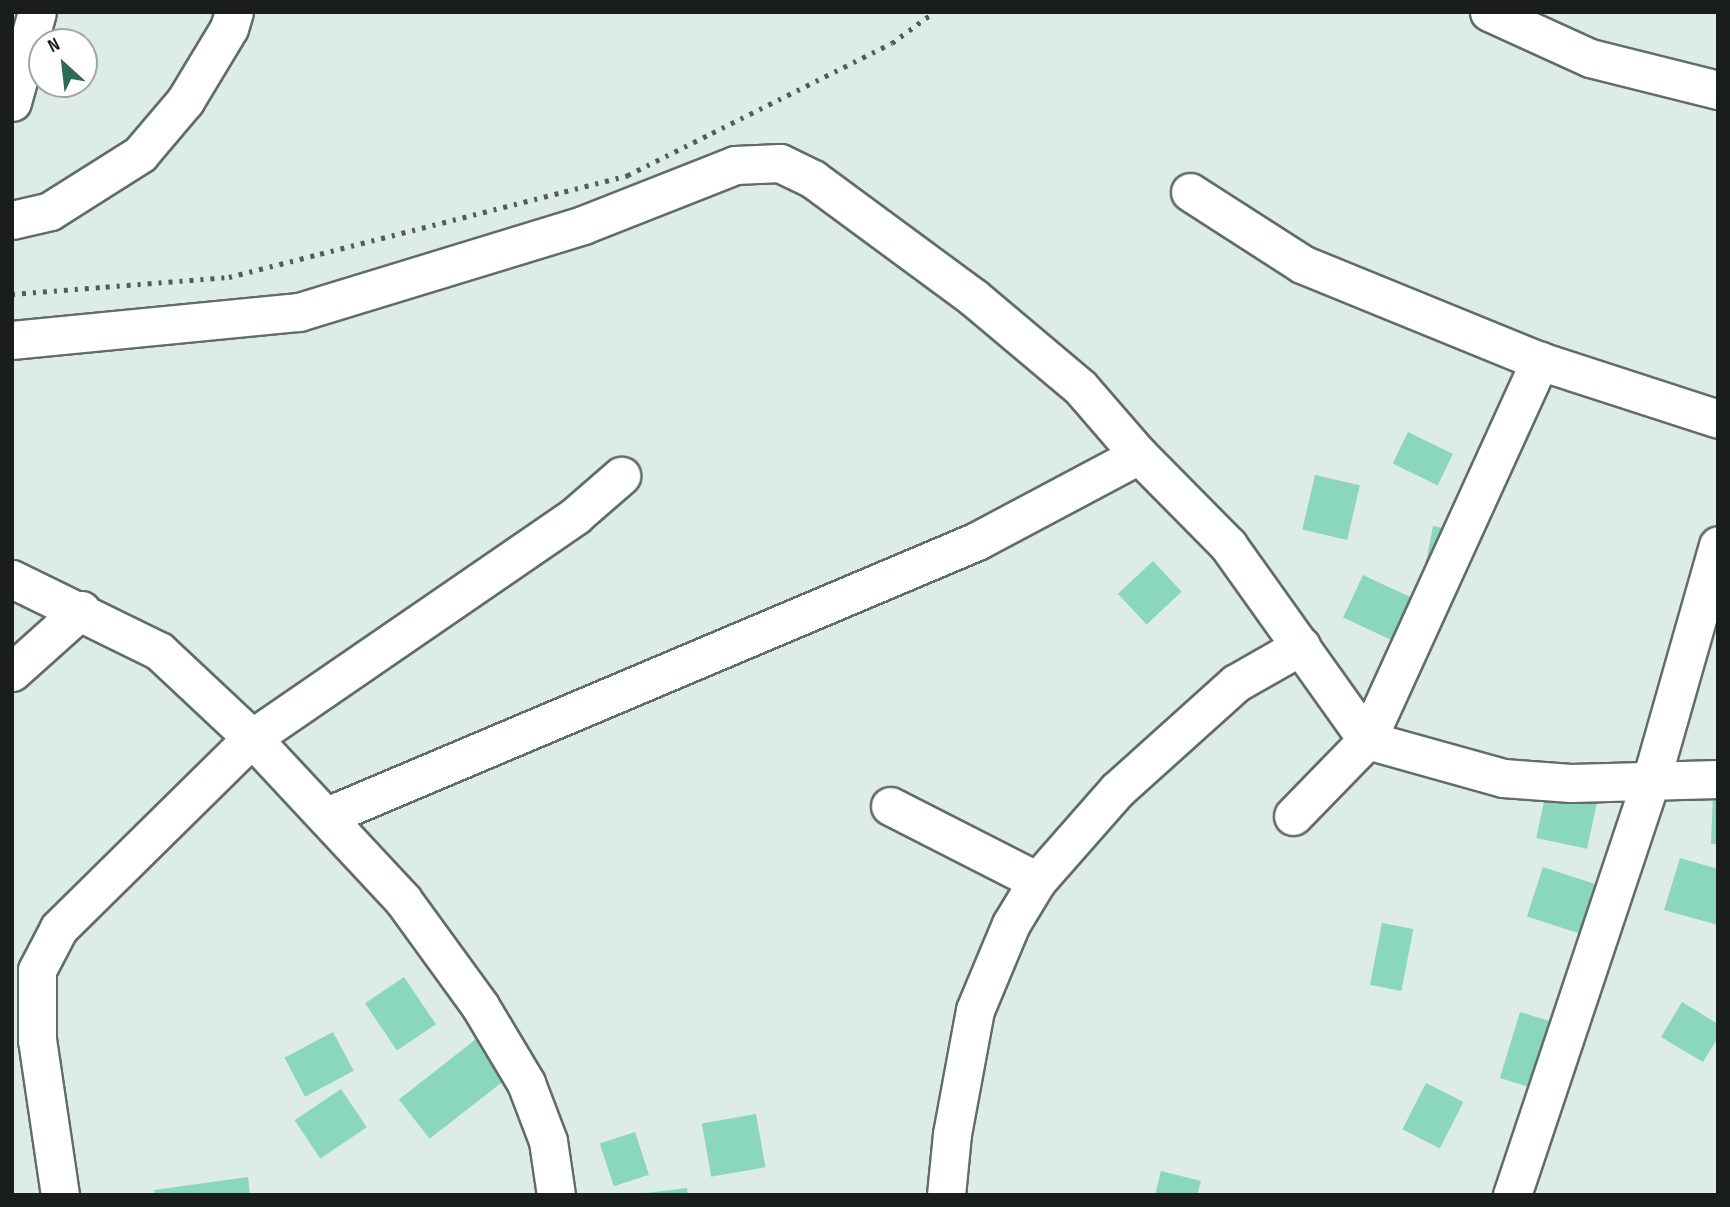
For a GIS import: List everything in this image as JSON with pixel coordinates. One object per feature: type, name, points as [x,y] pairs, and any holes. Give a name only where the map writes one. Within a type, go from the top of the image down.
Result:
[{"type":"street","points":[[12,102],[37,12]]},
{"type":"street","points":[[12,220],[50,211],[139,154],[185,100],[229,28],[234,12]]},
{"type":"street","points":[[1489,12],[1590,58],[1718,90]]},
{"type":"street","points":[[12,340],[299,312],[583,225],[734,165],[780,163],[813,179],[973,298],[1080,387],[1139,455],[1228,545],[1367,740],[1503,778],[1571,783],[1652,778],[1718,779]]},
{"type":"street","points":[[1190,192],[1302,264],[1540,361],[1718,419]]},
{"type":"street","points":[[1293,816],[1367,740],[1540,361]]},
{"type":"street","points":[[327,816],[977,541],[1139,455]]},
{"type":"street","points":[[60,1195],[24,1045],[37,970],[59,928],[252,738],[576,515],[621,476]]},
{"type":"street","points":[[1512,1195],[1652,778],[1718,545]]},
{"type":"street","points":[[12,579],[81,610],[159,651],[252,738],[403,900],[487,1017],[526,1083],[548,1141],[556,1195]]},
{"type":"street","points":[[12,672],[81,610]]},
{"type":"street","points":[[946,1195],[952,1134],[975,1010],[1011,924],[1037,881],[1117,790],[1236,683],[1301,646]]},
{"type":"street","points":[[890,806],[1037,881]]},
{"type":"building","points":[[1408,432],[1453,454],[1438,485],[1393,463]]},
{"type":"building","points":[[1315,475],[1360,485],[1347,540],[1302,530]]},
{"type":"building","points":[[1433,526],[1453,530],[1445,569],[1425,565]]},
{"type":"building","points":[[1153,561],[1182,592],[1147,624],[1118,594]]},
{"type":"building","points":[[1363,575],[1413,598],[1393,641],[1343,618]]},
{"type":"building","points":[[1546,792],[1597,803],[1587,849],[1536,838]]},
{"type":"building","points":[[1713,795],[1718,795],[1718,844],[1711,844]]},
{"type":"building","points":[[1680,858],[1718,869],[1718,925],[1664,910]]},
{"type":"building","points":[[1543,867],[1606,887],[1590,937],[1527,916]]},
{"type":"building","points":[[1382,923],[1413,929],[1401,991],[1370,985]]},
{"type":"building","points":[[404,977],[436,1024],[397,1051],[365,1003]]},
{"type":"building","points":[[1682,1002],[1718,1024],[1718,1038],[1703,1062],[1661,1037]]},
{"type":"building","points":[[1520,1012],[1553,1022],[1532,1088],[1500,1078]]},
{"type":"building","points":[[333,1032],[354,1071],[305,1097],[284,1058]]},
{"type":"building","points":[[480,1036],[511,1075],[430,1139],[399,1099]]},
{"type":"building","points":[[1426,1083],[1463,1102],[1440,1148],[1402,1129]]},
{"type":"building","points":[[341,1089],[367,1127],[320,1158],[295,1120]]},
{"type":"building","points":[[756,1114],[765,1167],[711,1177],[702,1124]]},
{"type":"building","points":[[635,1132],[649,1175],[614,1186],[600,1143]]},
{"type":"building","points":[[1161,1171],[1201,1181],[1197,1195],[1155,1195]]},
{"type":"building","points":[[248,1177],[250,1195],[155,1195],[154,1190]]},
{"type":"building","points":[[687,1188],[688,1195],[645,1195],[645,1193]]},
{"type":"railway","points":[[12,294],[229,277],[628,175],[892,43],[934,12]]}]
